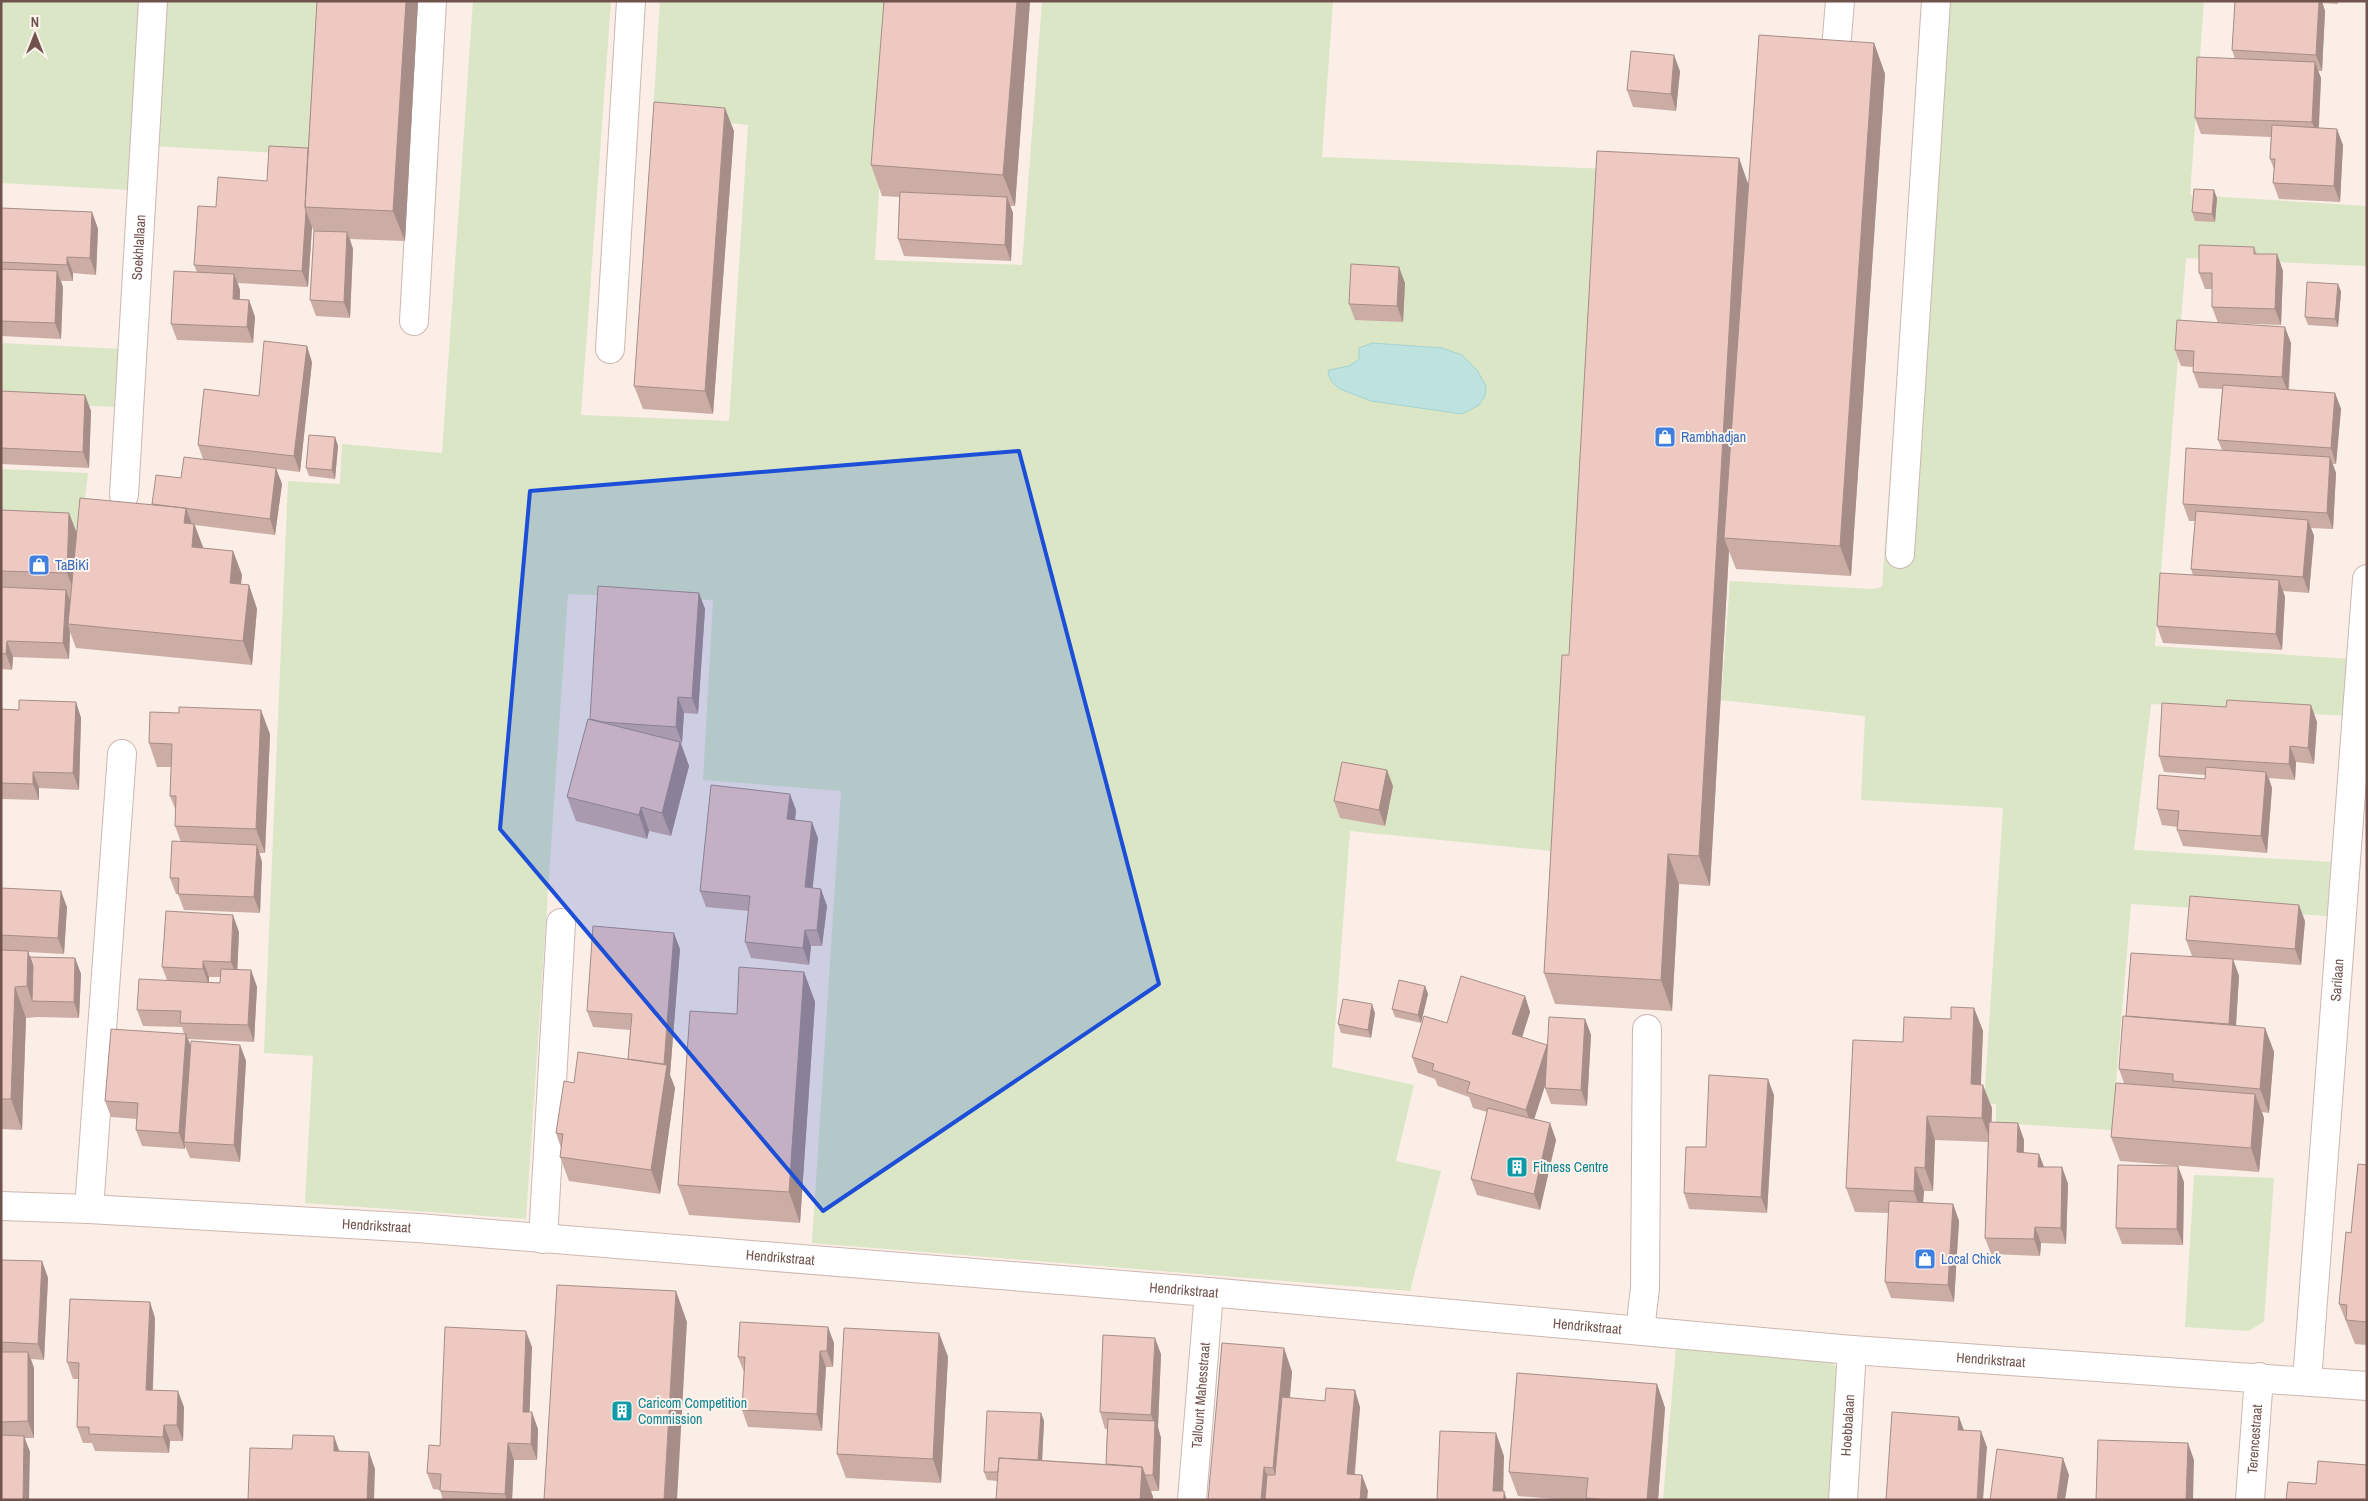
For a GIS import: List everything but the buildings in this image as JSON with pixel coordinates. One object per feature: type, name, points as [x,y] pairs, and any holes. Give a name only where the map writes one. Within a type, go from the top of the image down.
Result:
[{"type":"street","name":"Soekhlallaan","points":[[124,496],[153,1]]},
{"type":"street","points":[[414,321],[432,1]]},
{"type":"street","points":[[610,349],[631,1]]},
{"type":"street","points":[[1836,49],[1840,1]]},
{"type":"street","points":[[1900,554],[1936,1]]},
{"type":"street","name":"Sarilaan","points":[[2307,1381],[2367,579]]},
{"type":"street","points":[[89,1209],[122,754]]},
{"type":"street","points":[[543,1239],[561,923]]},
{"type":"street","points":[[1640,1330],[1645,1288],[1647,1029]]},
{"type":"street","name":"Hendrikstraat","points":[[1,1206],[89,1209],[418,1228],[1209,1292],[1852,1350],[2367,1386]]},
{"type":"street","name":"Tallount Mahesstraat","points":[[1192,1500],[1209,1292]]},
{"type":"street","name":"Hoebbalaan","points":[[1843,1500],[1852,1350]]},
{"type":"street","name":"Terencestraat","points":[[2250,1500],[2258,1377]]},
{"type":"highlighted area","points":[[1019,451],[1159,984],[823,1211],[500,829],[530,491]]},
{"type":"green space","points":[[1,1],[142,1],[131,190],[1,183]]},
{"type":"green space","points":[[161,1],[323,1],[313,155],[152,146]]},
{"type":"green space","points":[[473,1],[611,1],[581,415],[729,421],[748,125],[653,115],[660,1],[890,1],[875,260],[1022,265],[1042,1],[1333,1],[1322,157],[1606,169],[1608,181],[1552,851],[1350,831],[1332,1067],[1414,1085],[1396,1161],[1441,1171],[1410,1291],[812,1243],[841,791],[703,780],[713,600],[568,594],[526,1219],[305,1203],[313,1056],[264,1053],[288,481],[340,484],[342,444],[442,453]]},
{"type":"green space","points":[[1924,1],[2204,1],[2190,195],[2367,206],[2367,266],[2186,258],[2155,646],[2351,659],[2347,716],[2151,704],[2134,850],[2331,862],[2327,916],[2131,904],[2112,1130],[1996,1123],[1996,1104],[1984,1103],[2003,808],[1861,800],[1865,716],[1721,700],[1730,581],[1873,589],[1882,587]]},
{"type":"green space","points":[[1,343],[123,349],[115,407],[1,402]]},
{"type":"green space","points":[[1,469],[88,473],[81,532],[1,528]]},
{"type":"green space","points":[[2194,1175],[2274,1178],[2264,1322],[2248,1331],[2185,1327]]},
{"type":"green space","points":[[1676,1346],[1826,1358],[1837,1367],[1839,1375],[1831,1500],[1663,1500]]},
{"type":"water","points":[[1372,343],[1442,348],[1462,355],[1477,370],[1486,386],[1485,396],[1479,405],[1462,414],[1371,401],[1340,389],[1332,382],[1328,374],[1329,370],[1349,366],[1359,359],[1359,348]]},
{"type":"place","name":"Rambhadjan","points":[[1665,437]]},
{"type":"place","name":"TaBiKi","points":[[39,565]]},
{"type":"place","name":"Fitness Centre","points":[[1517,1167]]},
{"type":"place","name":"Local Chick","points":[[1925,1259]]},
{"type":"place","name":"Caricom Competition Commission","points":[[622,1411]]}]
